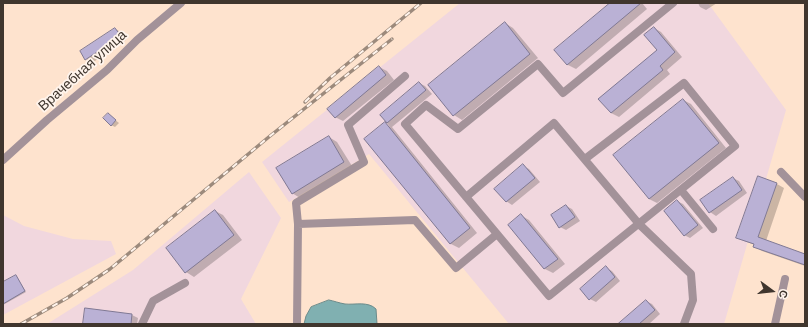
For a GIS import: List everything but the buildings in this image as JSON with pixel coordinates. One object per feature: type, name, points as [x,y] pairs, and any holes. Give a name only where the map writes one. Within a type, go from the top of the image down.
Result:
[{"type":"street","name":"Врачебная улица","points":[[3,160],[47,120],[107,70],[137,40],[181,3]]},
{"type":"street","points":[[585,160],[684,83],[735,146],[549,296],[405,124],[426,106],[458,129],[538,64],[563,93],[673,3]]},
{"type":"street","points":[[297,324],[298,224],[296,203],[364,162],[348,124],[406,76]]},
{"type":"street","points":[[466,197],[554,123],[639,224],[691,274],[693,300],[684,324]]},
{"type":"street","points":[[781,172],[805,197]]},
{"type":"street","points":[[681,190],[713,229]]},
{"type":"street","points":[[298,224],[415,220],[456,268],[497,234]]},
{"type":"street","points":[[776,324],[785,279]]},
{"type":"street","points":[[142,324],[153,301],[185,284]]},
{"type":"shaded area","points":[[460,3],[708,3],[786,110],[724,324],[509,324],[369,154],[289,202],[262,162]]},
{"type":"shaded area","points":[[249,172],[281,218],[241,299],[256,324],[47,324],[133,270]]},
{"type":"shaded area","points":[[3,215],[24,226],[73,239],[111,241],[116,254],[3,315]]},
{"type":"water","points":[[329,300],[345,304],[365,304],[373,307],[376,309],[377,324],[304,324],[311,307]]},
{"type":"railway","points":[[305,102],[330,78],[421,3]]},
{"type":"railway","points":[[21,324],[67,298],[110,269],[270,136],[392,39]]}]
